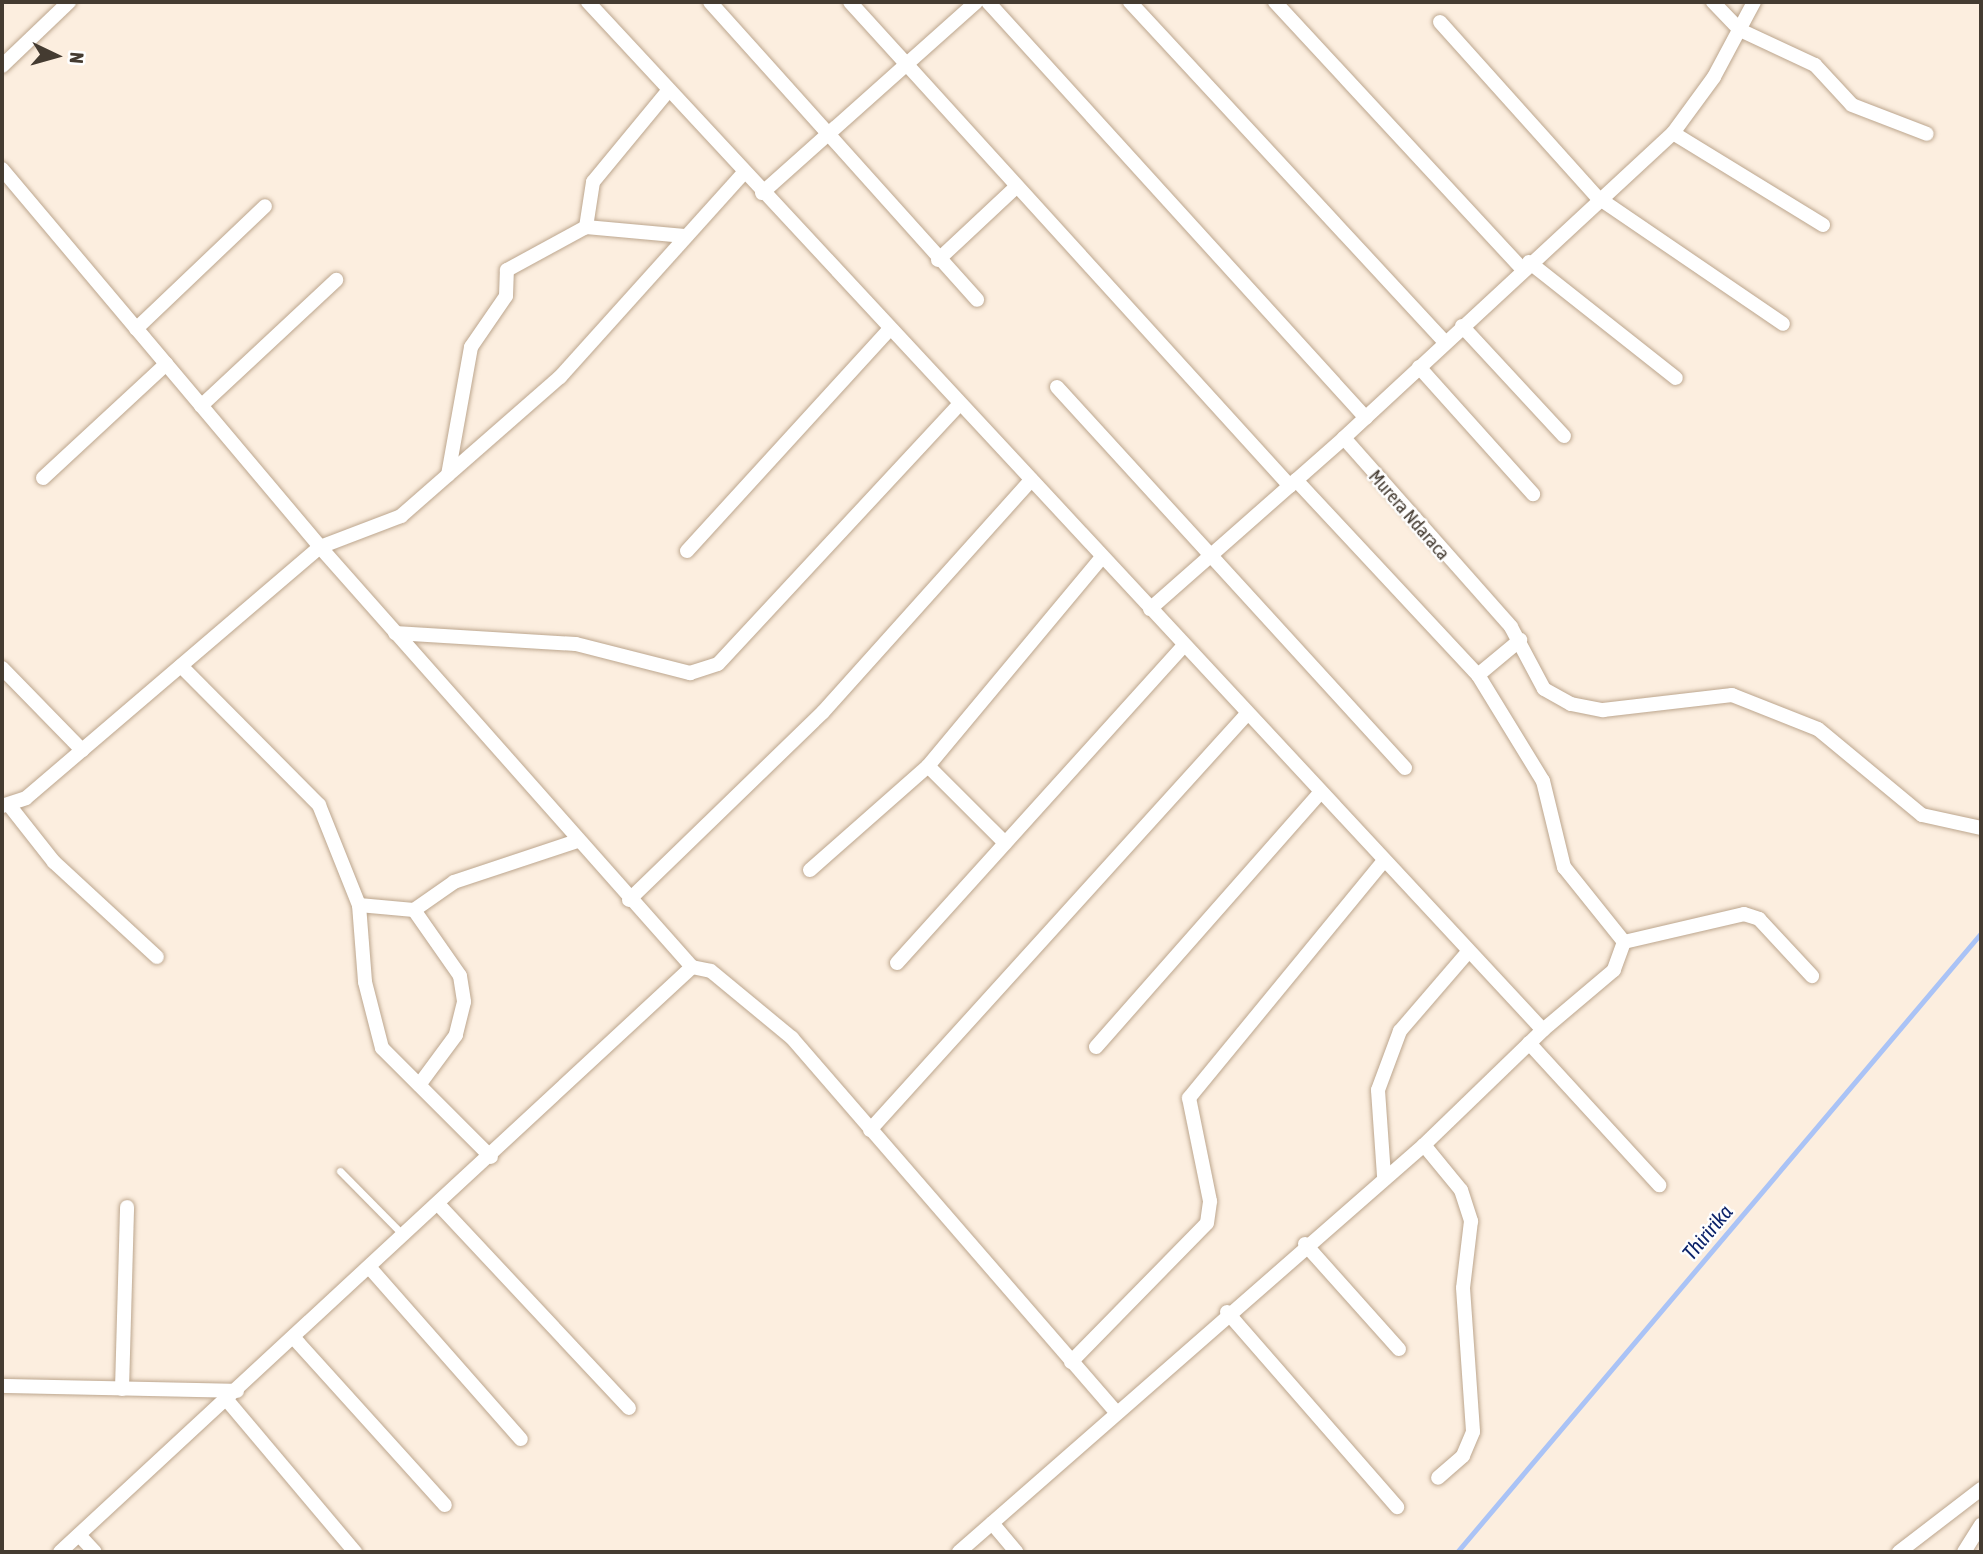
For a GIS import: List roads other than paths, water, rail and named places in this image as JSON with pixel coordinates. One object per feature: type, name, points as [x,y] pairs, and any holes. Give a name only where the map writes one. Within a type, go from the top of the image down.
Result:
[{"type":"street","points":[[2,66],[69,2]]},
{"type":"street","points":[[588,2],[1382,863],[1543,1030]]},
{"type":"street","points":[[710,2],[825,136],[977,300]]},
{"type":"street","points":[[850,2],[1017,187],[1293,483],[1478,675],[1543,781],[1564,867],[1624,942]]},
{"type":"street","points":[[762,192],[976,2]]},
{"type":"street","points":[[988,2],[1366,418]]},
{"type":"street","points":[[1130,2],[1445,342]]},
{"type":"street","points":[[1275,2],[1526,265],[1676,378]]},
{"type":"street","points":[[1713,2],[1740,30],[1815,65],[1852,104],[1927,134]]},
{"type":"street","points":[[1150,609],[1366,418],[1597,197],[1673,133],[1740,30],[1754,2]]},
{"type":"street","points":[[1440,22],[1597,197],[1783,324]]},
{"type":"street","points":[[586,228],[593,183],[668,91]]},
{"type":"street","points":[[1673,133],[1823,225]]},
{"type":"street","points":[[2,169],[320,547],[629,901],[692,967],[711,971],[792,1038],[1116,1412]]},
{"type":"street","points":[[157,957],[54,862],[6,806],[82,750],[320,547],[401,516],[560,377],[744,173]]},
{"type":"street","points":[[938,260],[1017,187]]},
{"type":"street","points":[[136,329],[265,206]]},
{"type":"street","points":[[448,474],[471,347],[506,296],[507,270],[586,228],[685,236]]},
{"type":"street","points":[[201,406],[336,281]]},
{"type":"street","points":[[1462,326],[1564,436]]},
{"type":"street","points":[[687,551],[890,329]]},
{"type":"street","points":[[43,478],[166,364]]},
{"type":"street","points":[[1419,367],[1533,494]]},
{"type":"street","points":[[1057,387],[1405,768]]},
{"type":"street","points":[[396,633],[576,643],[690,673],[718,664],[960,404]]},
{"type":"street","name":"Murera Ndaraca","points":[[1344,438],[1520,640],[1535,680],[1571,704],[1603,710],[1732,695],[1818,729],[1923,815],[1981,828]]},
{"type":"street","points":[[629,901],[823,712],[1031,480]]},
{"type":"street","points":[[810,870],[928,766],[1102,558]]},
{"type":"street","points":[[1478,675],[1520,640]]},
{"type":"street","points":[[897,963],[1183,646]]},
{"type":"street","points":[[181,666],[320,805],[359,905],[372,1024],[382,1048],[491,1157]]},
{"type":"street","points":[[2,668],[82,750]]},
{"type":"street","points":[[870,1130],[1246,715]]},
{"type":"street","points":[[928,766],[1005,843]]},
{"type":"street","points":[[1096,1047],[1319,794]]},
{"type":"street","points":[[359,905],[414,910],[454,882],[577,841]]},
{"type":"street","points":[[1071,1362],[1207,1223],[1210,1201],[1189,1098],[1382,863]]},
{"type":"street","points":[[414,910],[460,976],[464,1002],[456,1035],[419,1085]]},
{"type":"street","points":[[1624,942],[1744,914],[1759,919],[1812,976]]},
{"type":"street","points":[[959,1552],[1227,1312],[1384,1176],[1424,1145],[1543,1030],[1614,970],[1624,942]]},
{"type":"street","points":[[1384,1176],[1378,1090],[1399,1031],[1468,952]]},
{"type":"street","points":[[60,1552],[491,1157],[692,967]]},
{"type":"street","points":[[1529,1043],[1659,1185]]},
{"type":"street","points":[[1424,1145],[1461,1190],[1471,1221],[1463,1288],[1473,1432],[1463,1456],[1438,1478]]},
{"type":"street","points":[[439,1205],[629,1408]]},
{"type":"street","points":[[122,1389],[127,1207]]},
{"type":"street","points":[[1305,1244],[1399,1349]]},
{"type":"street","points":[[370,1268],[521,1439]]},
{"type":"street","points":[[1227,1312],[1397,1507]]},
{"type":"street","points":[[294,1338],[445,1505]]},
{"type":"street","points":[[2,1386],[122,1389],[232,1396],[355,1552]]},
{"type":"street","points":[[1899,1552],[1945,1524],[1981,1489]]},
{"type":"street","points":[[992,1523],[1016,1552]]},
{"type":"street","points":[[1964,1552],[1981,1525]]},
{"type":"street","points":[[79,1535],[95,1552]]},
{"type":"lane","points":[[340,1171],[404,1237]]},
{"type":"waterway","name":"Thiririka","points":[[1457,1552],[1981,933]]}]
